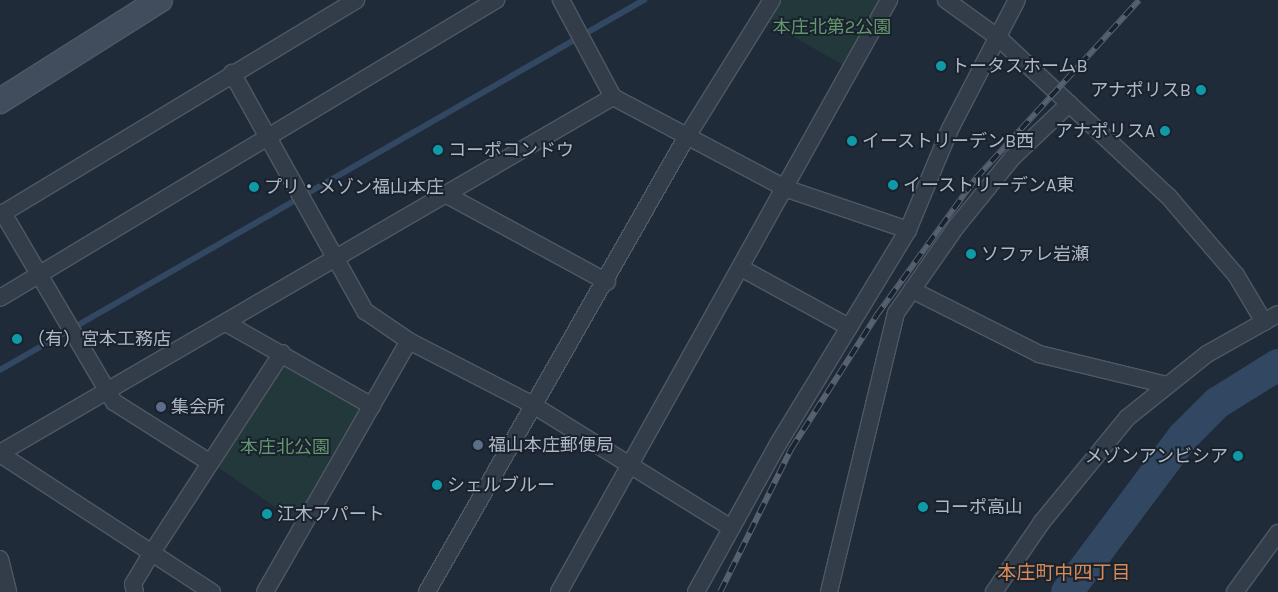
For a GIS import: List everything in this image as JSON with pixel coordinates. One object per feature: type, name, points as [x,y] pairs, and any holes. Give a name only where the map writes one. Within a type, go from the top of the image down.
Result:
[{"type":"street","points":[[0,102],[160,0]]},
{"type":"street","points":[[210,462],[114,402],[105,390],[39,275],[1,214],[356,0]]},
{"type":"street","points":[[0,298],[496,0]]},
{"type":"street","points":[[561,0],[613,97],[686,138],[787,189],[908,230]]},
{"type":"street","points":[[427,592],[533,405],[607,282],[686,138],[772,0]]},
{"type":"street","points":[[559,592],[743,269],[890,0]]},
{"type":"street","points":[[946,0],[1000,39],[1168,196],[1271,318],[1207,354],[1127,418],[1093,458],[994,592]]},
{"type":"street","points":[[696,592],[730,527],[908,230],[950,129],[1000,39],[1017,0]]},
{"type":"street","points":[[232,73],[303,194],[365,311],[409,341],[533,405],[631,468],[730,527]]},
{"type":"street","points":[[212,592],[0,454],[105,390],[226,323],[337,255],[447,195],[613,97]]},
{"type":"street","points":[[829,592],[884,356],[896,313],[1012,158],[1069,104]]},
{"type":"street","points":[[447,195],[607,282]]},
{"type":"street","points":[[743,269],[849,327]]},
{"type":"street","points":[[912,290],[1039,354],[1167,386]]},
{"type":"street","points":[[226,323],[372,406]]},
{"type":"street","points":[[265,592],[409,341]]},
{"type":"street","points":[[135,592],[133,584],[151,554],[282,354]]},
{"type":"street","points":[[1235,592],[1278,533]]},
{"type":"street","points":[[0,559],[8,592]]},
{"type":"green space","name":"本庄北第2公園","points":[[780,0],[880,0],[843,65],[766,21]]},
{"type":"green space","name":"本庄北公園","points":[[283,360],[358,404],[360,413],[297,522],[216,466]]},
{"type":"waterway","points":[[0,370],[644,0]]},
{"type":"waterway","points":[[1067,592],[1183,437],[1217,403],[1278,365]]},
{"type":"railway","points":[[720,592],[791,449],[876,316],[976,178],[1139,0]]},
{"type":"place","name":"トータスホームB","points":[[941,66]]},
{"type":"place","name":"アナポリスB","points":[[1201,90]]},
{"type":"place","name":"アナポリスA","points":[[1165,131]]},
{"type":"place","name":"イーストリーデンB西","points":[[852,141]]},
{"type":"place","name":"コーポコンドウ","points":[[438,150]]},
{"type":"place","name":"イーストリーデンA東","points":[[893,185]]},
{"type":"place","name":"プリ・メゾン福山本庄","points":[[254,187]]},
{"type":"place","name":"ソファレ岩瀬","points":[[971,254]]},
{"type":"place","name":"（有）宮本工務店","points":[[17,339]]},
{"type":"place","name":"集会所","points":[[161,407]]},
{"type":"place","name":"福山本庄郵便局","points":[[478,445]]},
{"type":"place","name":"メゾンアンビシア","points":[[1238,456]]},
{"type":"place","name":"シェルブルー","points":[[437,485]]},
{"type":"place","name":"コーポ高山","points":[[923,507]]},
{"type":"place","name":"江木アパート","points":[[267,514]]},
{"type":"district","name":"本庄町中四丁目","points":[[1064,574]]}]
